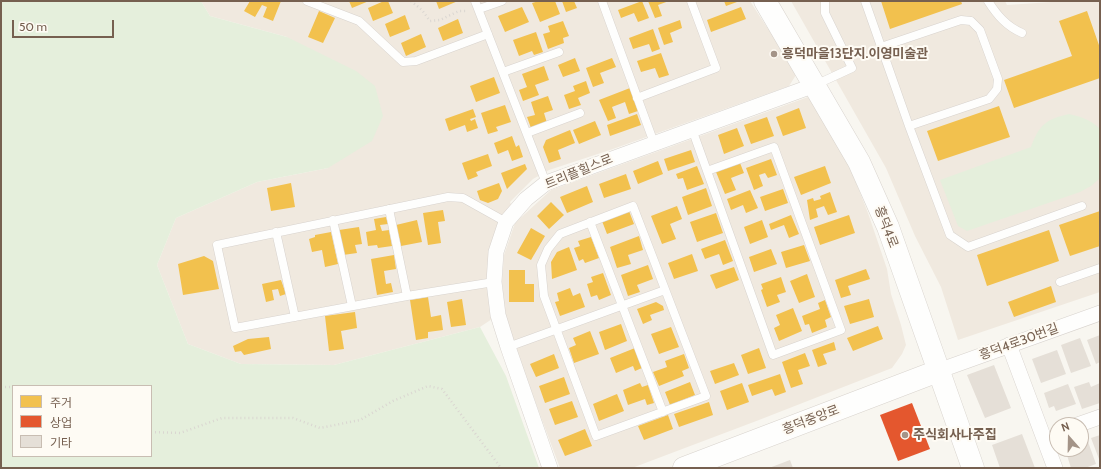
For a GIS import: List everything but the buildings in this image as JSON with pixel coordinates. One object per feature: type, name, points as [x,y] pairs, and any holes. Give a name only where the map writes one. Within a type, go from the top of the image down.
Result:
[{"type":"street","name":"흥덕4로","points":[[765,1],[859,162],[888,227],[973,468]]},
{"type":"street","name":"트리플힐스로","points":[[550,468],[498,315],[494,282],[496,252],[506,222],[526,199],[546,183],[814,85]]},
{"type":"street","name":"흥덕4로30번길","points":[[938,371],[1100,313]]},
{"type":"street","points":[[1009,345],[1049,433]]},
{"type":"street","name":"흥덕중앙로","points":[[684,468],[938,371]]},
{"type":"street","points":[[1089,421],[1100,417]]},
{"type":"street","points":[[1053,457],[1055,468]]},
{"type":"lane","points":[[307,1],[359,21],[403,62],[416,61],[488,34]]},
{"type":"lane","points":[[475,1],[546,183]]},
{"type":"lane","points":[[478,9],[502,1]]},
{"type":"lane","points":[[602,1],[654,143]]},
{"type":"lane","points":[[637,98],[716,68],[691,1]]},
{"type":"lane","points":[[814,85],[852,68],[825,13],[826,1]]},
{"type":"lane","points":[[865,1],[909,126],[950,235],[968,247],[1082,206]]},
{"type":"lane","points":[[988,1],[1002,21],[1013,29],[1022,33]]},
{"type":"lane","points":[[881,47],[961,20],[971,21],[980,30],[998,79],[997,89],[989,99],[909,126]]},
{"type":"lane","points":[[503,72],[559,52]]},
{"type":"lane","points":[[527,133],[580,113]]},
{"type":"lane","points":[[692,129],[707,171],[773,355],[841,330],[774,147],[707,171]]},
{"type":"lane","points":[[494,282],[407,296],[235,328],[217,245],[389,208],[448,197],[463,198],[506,222]]},
{"type":"lane","points":[[633,206],[706,396],[596,436],[544,296],[542,265],[548,249],[560,234],[590,222],[633,206]]},
{"type":"lane","points":[[389,208],[407,296]]},
{"type":"lane","points":[[333,220],[352,306]]},
{"type":"lane","points":[[590,222],[663,412]]},
{"type":"lane","points":[[276,232],[295,317]]},
{"type":"lane","points":[[1060,282],[1100,268]]},
{"type":"lane","points":[[508,347],[665,290]]},
{"type":"path","points":[[411,1],[422,10],[430,21],[440,20],[459,11],[466,11],[470,13]]},
{"type":"path","points":[[152,432],[180,433],[222,418],[293,418],[320,428],[360,420],[393,401],[428,386],[442,389],[501,468]]},
{"type":"path","points":[[1,387],[12,387]]},
{"type":"shaded area","points":[[201,1],[750,1],[795,66],[796,75],[789,86],[613,149],[549,170],[533,179],[510,202],[514,213],[496,252],[498,315],[480,327],[334,365],[241,364],[188,344],[157,265],[176,218],[257,182],[328,168],[287,37],[210,16]]},
{"type":"shaded area","points":[[791,1],[1005,1],[1007,5],[1066,1],[1100,1],[1100,292],[958,340],[941,287],[915,236],[886,168]]},
{"type":"shaded area","points":[[808,97],[826,121],[849,165],[868,213],[887,269],[891,294],[906,345],[902,354],[892,368],[632,468],[560,468],[514,345],[505,314],[502,282],[504,255],[515,223],[551,190]]},
{"type":"green space","points":[[1,1],[201,1],[210,16],[287,37],[356,71],[375,86],[383,116],[372,141],[328,168],[257,182],[176,218],[157,265],[188,344],[241,364],[334,365],[480,327],[506,376],[539,468],[1,468]]},
{"type":"green space","points":[[1069,114],[1086,119],[1100,129],[1100,178],[1091,186],[1080,192],[967,231],[958,226],[940,180],[1031,147],[1037,133],[1044,124],[1054,118]]},
{"type":"place","name":"흥덕마을13단지.이영미술관","points":[[774,54]]},
{"type":"place","name":"주식회사나주집","points":[[905,435]]}]
